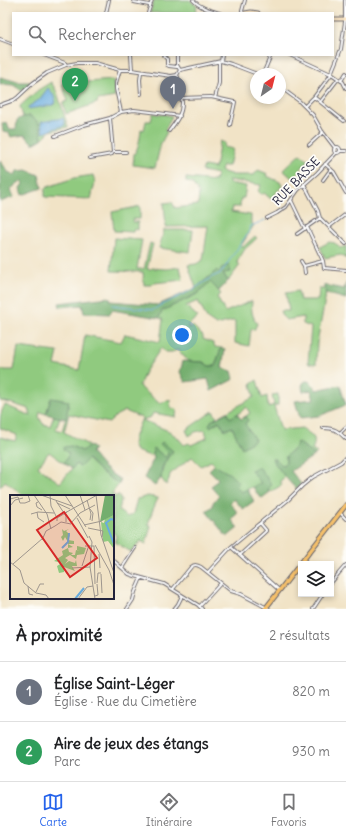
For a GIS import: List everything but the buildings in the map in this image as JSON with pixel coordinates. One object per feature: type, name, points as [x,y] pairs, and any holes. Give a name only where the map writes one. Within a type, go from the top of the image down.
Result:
[{"type":"main road","points":[[334,19],[345,19]]},
{"type":"main road","points":[[302,561],[346,505]]},
{"type":"main road","points":[[267,608],[298,566]]},
{"type":"street","points":[[106,12],[109,0]]},
{"type":"street","points":[[148,12],[149,5],[152,0]]},
{"type":"street","points":[[193,0],[203,8],[217,12]]},
{"type":"street","points":[[243,12],[245,0]]},
{"type":"street","points":[[305,106],[330,74],[341,49],[345,19],[345,0]]},
{"type":"street","points":[[134,2],[149,5]]},
{"type":"street","points":[[0,39],[12,44]]},
{"type":"street","points":[[46,56],[66,65]]},
{"type":"street","points":[[131,56],[132,70]]},
{"type":"street","points":[[164,56],[167,59],[168,66],[177,67],[180,70]]},
{"type":"street","points":[[177,56],[177,67]]},
{"type":"street","points":[[215,98],[219,83],[222,56]]},
{"type":"street","points":[[266,68],[271,56]]},
{"type":"street","points":[[292,56],[330,74],[344,84],[346,88]]},
{"type":"street","points":[[0,105],[18,97],[33,83],[48,73],[66,65],[81,62],[98,64],[120,70],[132,70],[171,76],[177,75],[180,70],[220,62],[231,64],[250,71]]},
{"type":"street","points":[[120,70],[116,83],[121,112]]},
{"type":"street","points":[[141,72],[141,94]]},
{"type":"street","points":[[321,101],[346,73]]},
{"type":"street","points":[[169,131],[180,116],[182,104],[179,79],[177,75]]},
{"type":"street","points":[[286,92],[305,106],[313,115],[335,148],[334,150],[336,153],[346,151]]},
{"type":"street","points":[[314,96],[344,121]]},
{"type":"street","points":[[181,98],[206,97],[235,102],[230,125]]},
{"type":"street","points":[[55,136],[78,127],[110,118],[121,112],[134,110],[180,116]]},
{"type":"street","points":[[110,118],[113,152]]},
{"type":"street","points":[[309,145],[323,132]]},
{"type":"street","points":[[335,148],[339,148],[340,151]]},
{"type":"street","points":[[90,158],[112,154],[113,152],[126,152]]},
{"type":"street","name":"RUE BASSE","points":[[267,218],[286,207],[298,190],[336,153]]},
{"type":"street","points":[[325,164],[334,172],[346,193]]},
{"type":"street","points":[[323,180],[331,170]]},
{"type":"street","points":[[304,184],[320,218],[346,244]]},
{"type":"street","points":[[291,200],[323,261],[324,268],[346,270]]},
{"type":"street","points":[[329,227],[346,214]]},
{"type":"street","points":[[297,234],[320,218]]},
{"type":"street","points":[[301,261],[304,266],[305,273]]},
{"type":"street","points":[[304,266],[323,261]]},
{"type":"street","points":[[340,433],[346,427]]},
{"type":"street","points":[[323,428],[333,428],[346,439]]},
{"type":"street","points":[[208,572],[231,547],[288,500],[302,486],[313,477],[341,462],[346,457]]},
{"type":"street","points":[[340,513],[346,519]]},
{"type":"street","points":[[240,555],[266,531],[260,523]]},
{"type":"street","points":[[231,547],[279,590]]},
{"type":"street","points":[[122,568],[136,548]]},
{"type":"street","points":[[114,561],[135,576],[164,584],[201,608],[221,583]]},
{"type":"street","points":[[173,589],[193,565],[196,565],[208,572],[231,591],[241,594],[267,608]]},
{"type":"street","points":[[334,579],[346,565]]},
{"type":"street","points":[[127,609],[133,600],[141,578]]},
{"type":"street","points":[[174,609],[182,596]]},
{"type":"street","points":[[313,609],[321,597]]},
{"type":"green space","points":[[154,0],[190,0],[197,6],[195,12],[150,12]]},
{"type":"green space","points":[[0,77],[19,82],[31,83],[22,91],[13,85],[0,84]]},
{"type":"green space","points":[[113,80],[115,97],[98,100],[97,103],[66,114],[63,103],[68,101],[62,84]]},
{"type":"green space","points":[[51,82],[57,92],[68,127],[50,131],[42,139],[39,123],[30,116],[23,117],[20,106],[38,90]]},
{"type":"green space","points":[[153,113],[172,116],[165,130],[167,132],[161,143],[155,168],[133,165],[134,154],[140,139],[141,129],[144,130],[146,121],[151,121]]},
{"type":"green space","points":[[30,116],[39,123],[42,139],[32,143],[25,135],[11,137],[9,133],[3,132],[2,124],[7,123],[9,129],[16,129],[17,120]]},
{"type":"green space","points":[[220,141],[225,143],[224,147],[233,149],[229,166],[223,166],[221,171],[233,175],[254,175],[258,170],[268,174],[267,176],[280,182],[282,186],[271,199],[264,193],[262,195],[258,191],[261,185],[229,180],[229,183],[246,186],[244,198],[241,198],[240,207],[232,207],[231,212],[251,215],[251,223],[254,225],[241,246],[243,247],[255,236],[257,238],[245,249],[237,262],[240,265],[228,281],[223,273],[217,271],[196,288],[188,265],[196,264],[203,260],[208,226],[166,227],[164,203],[172,202],[175,208],[198,205],[199,193],[192,183],[186,182],[186,178],[215,181],[217,174],[202,171],[204,166],[215,168]]},
{"type":"green space","points":[[300,154],[308,160],[293,179],[283,170]]},
{"type":"green space","points":[[0,160],[8,172],[15,175],[17,171],[27,170],[39,175],[42,188],[22,195],[20,188],[23,184],[22,181],[16,184],[11,190],[14,197],[0,202]]},
{"type":"green space","points":[[93,175],[95,182],[91,199],[45,197],[45,188],[74,178]]},
{"type":"green space","points":[[140,206],[140,219],[133,219],[133,222],[138,222],[138,230],[134,229],[133,232],[114,231],[112,212]]},
{"type":"green space","points":[[164,230],[193,230],[190,252],[159,248]]},
{"type":"green space","points":[[114,238],[142,240],[137,269],[144,269],[150,243],[153,244],[147,269],[180,267],[183,280],[144,285],[143,272],[111,271]]},
{"type":"green space","points":[[329,242],[335,243],[340,248],[346,246],[346,259],[341,255],[325,258],[320,247]]},
{"type":"green space","points":[[229,265],[231,272],[223,273],[228,281],[219,291],[210,282],[197,294],[162,311],[159,318],[112,310],[110,314],[84,313],[82,305],[60,307],[59,303],[109,297],[111,301],[158,305],[196,288],[217,270],[220,273],[221,268]]},
{"type":"green space","points":[[210,281],[221,294],[217,297],[225,312],[252,301],[252,313],[257,324],[254,330],[251,329],[249,346],[235,343],[235,321],[216,325],[207,319],[198,301],[186,306],[198,317],[188,325],[189,328],[193,326],[203,336],[203,339],[213,343],[215,347],[221,348],[215,366],[209,366],[203,362],[188,361],[178,350],[165,352],[161,348],[145,372],[139,386],[159,403],[170,400],[171,408],[177,409],[176,417],[153,413],[151,417],[142,420],[169,431],[184,445],[189,443],[191,445],[207,438],[205,430],[195,432],[189,436],[186,430],[213,411],[217,418],[211,421],[210,427],[220,421],[225,430],[232,427],[242,448],[245,424],[248,420],[246,416],[250,413],[246,407],[230,419],[227,412],[254,397],[251,384],[257,380],[262,398],[267,396],[268,407],[274,405],[272,395],[278,394],[278,405],[274,406],[281,430],[302,428],[313,437],[314,445],[312,450],[317,453],[315,455],[297,442],[296,447],[286,456],[286,463],[282,465],[272,459],[285,477],[280,481],[282,485],[270,492],[268,489],[272,485],[261,483],[242,492],[211,461],[201,466],[192,457],[170,474],[166,485],[161,478],[162,470],[173,451],[160,444],[168,452],[165,457],[154,449],[150,456],[136,451],[133,445],[134,438],[142,418],[125,411],[117,415],[109,423],[69,414],[64,432],[90,446],[82,451],[71,446],[64,463],[49,452],[38,467],[60,483],[76,464],[80,467],[87,459],[101,472],[119,484],[112,493],[114,495],[23,495],[5,481],[0,487],[0,437],[15,441],[17,435],[0,428],[2,410],[5,405],[31,416],[29,409],[0,401],[0,370],[14,370],[18,347],[58,352],[55,365],[79,370],[85,335],[121,342],[125,334],[160,342],[163,319],[159,318],[162,311],[197,294]],"holes":[[[51,398],[66,417],[62,431],[56,429],[60,417],[54,416],[50,426],[43,424],[39,417],[40,412],[46,414]]]},
{"type":"green space","points":[[346,283],[346,299],[325,293],[326,289],[324,289],[324,285],[344,289]]},
{"type":"green space","points":[[319,289],[326,289],[317,343],[316,364],[308,363],[311,327],[303,324],[303,317],[286,320],[280,311],[289,311],[286,293],[298,291],[300,300],[318,300]]},
{"type":"green space","points":[[221,348],[225,349],[222,368],[232,371],[234,379],[211,391],[208,379],[185,382],[180,372],[183,361],[203,362],[209,366],[215,366]]},
{"type":"green space","points":[[306,381],[311,383],[316,390],[340,385],[346,405],[319,416],[300,418],[295,401],[314,399],[311,390],[303,392],[302,387]]},
{"type":"green space","points":[[51,398],[69,401],[66,419],[46,414]]},
{"type":"green space","points":[[227,412],[230,418],[237,414],[241,419],[246,416],[248,420],[245,424],[255,440],[242,448],[232,427],[225,430],[219,421],[210,427],[209,425],[211,421]]},
{"type":"green space","points":[[162,442],[173,451],[167,458],[162,468],[161,478],[155,486],[144,478],[154,458],[152,454],[154,448],[165,457],[168,454],[168,452],[160,444]]},
{"type":"green space","points":[[297,442],[315,455],[291,471],[301,484],[296,489],[272,459],[276,459],[282,465],[286,463],[286,456],[296,447]]},
{"type":"green space","points":[[71,446],[82,451],[90,446],[94,449],[91,452],[104,468],[121,480],[119,484],[101,472],[88,459],[80,467],[76,464],[72,469],[64,463],[69,454],[63,449],[64,447]]},
{"type":"green space","points":[[214,465],[230,474],[238,482],[236,487],[242,492],[247,489],[254,501],[243,509],[234,499],[230,503],[238,513],[231,519],[238,528],[227,537],[206,511],[213,506],[213,502],[219,496],[211,487],[218,479],[209,470]]},
{"type":"green space","points":[[259,467],[272,485],[268,489],[270,492],[262,498],[253,487],[261,483],[251,470]]},
{"type":"green space","points":[[118,495],[121,500],[119,511],[127,517],[133,514],[137,499],[148,496],[158,498],[148,524],[151,526],[146,544],[141,541],[131,552],[115,542],[116,535],[114,534],[114,496],[115,497]]},
{"type":"water","points":[[48,88],[53,94],[56,102],[53,105],[28,109],[28,107],[39,100]]},
{"type":"water","points":[[63,118],[65,125],[43,133],[41,122]]},
{"type":"waterway","points":[[112,305],[153,310],[194,289],[221,273],[248,233],[251,226],[265,220]]},
{"type":"place","name":"Aire de jeux des étangs","points":[[75,101]]},
{"type":"place","name":"Église Saint-Léger","points":[[173,109]]}]
